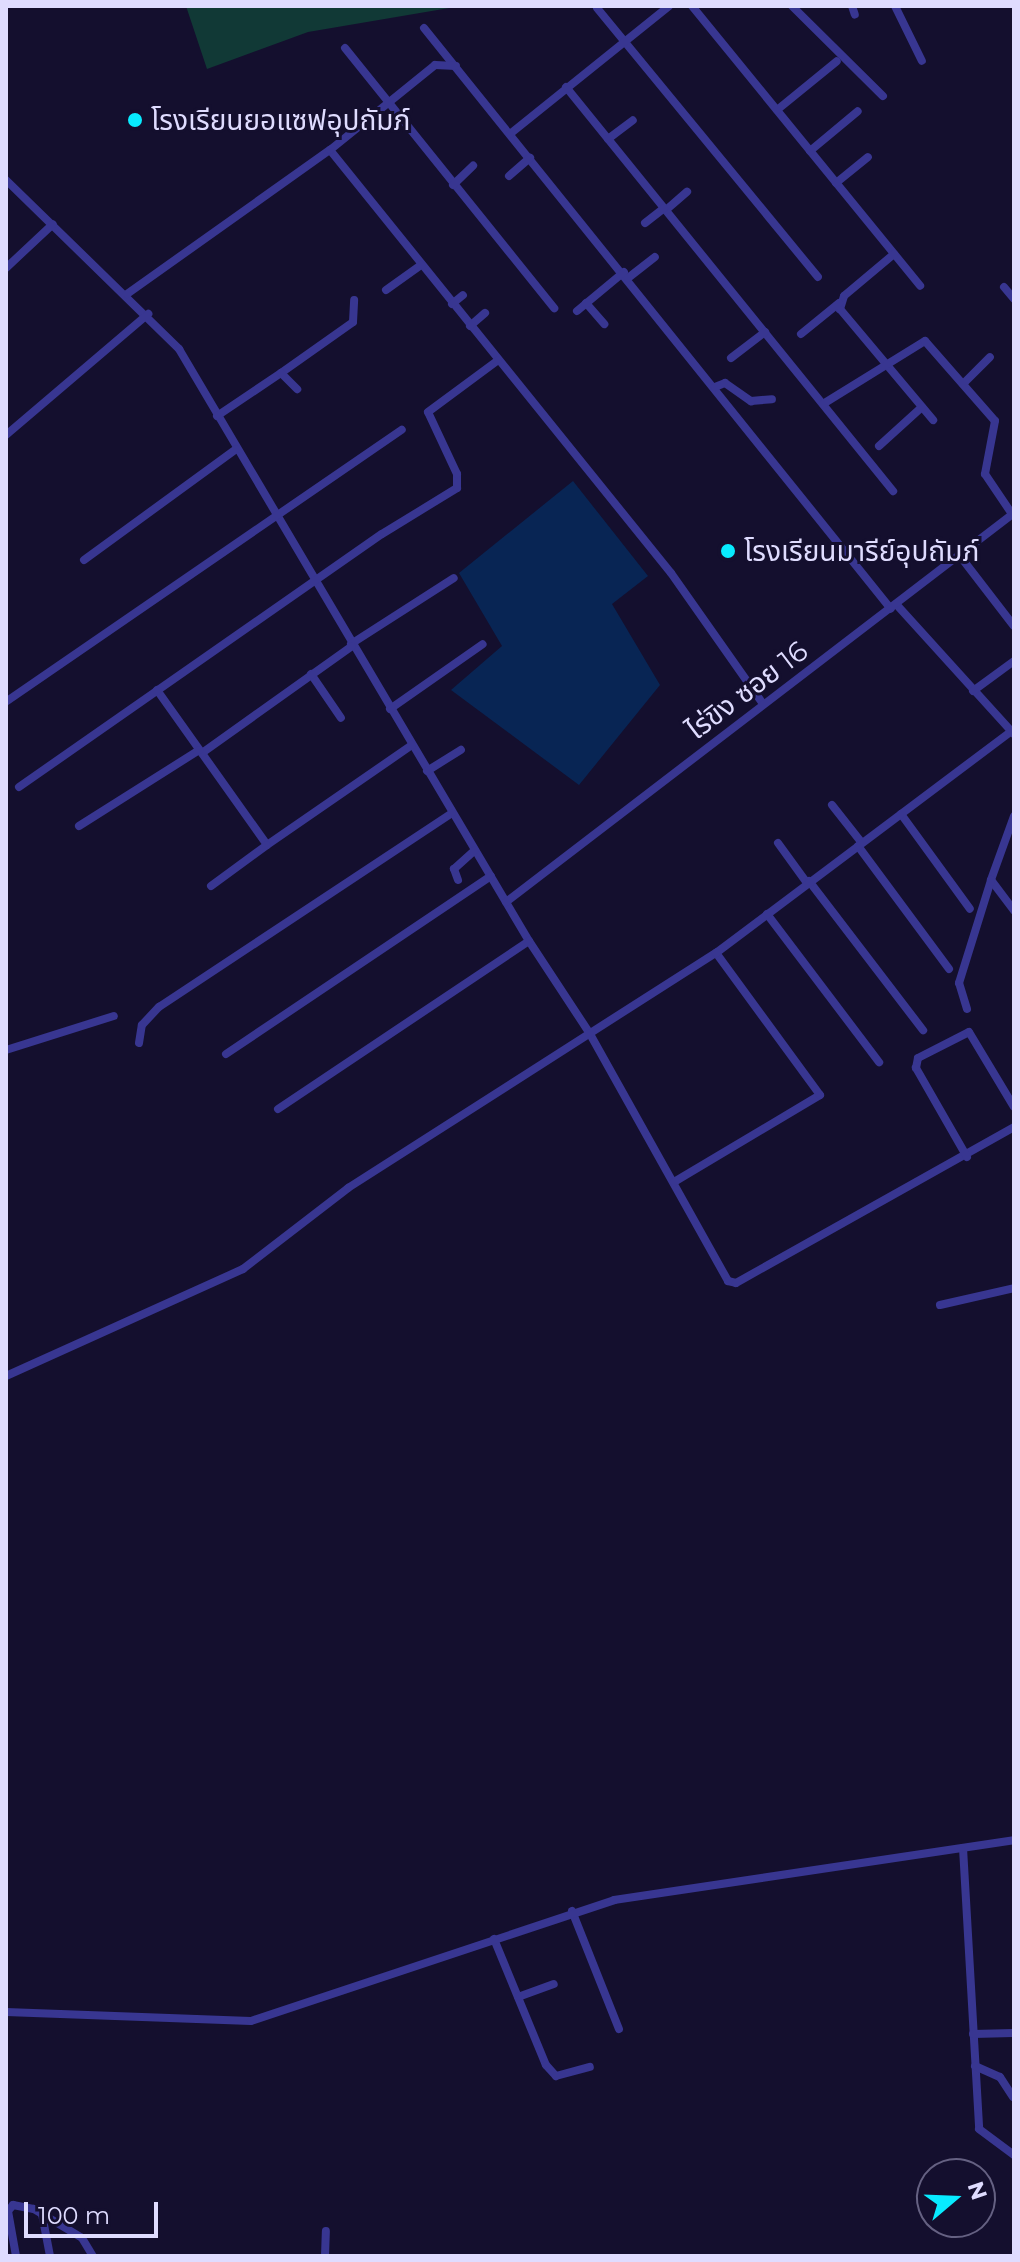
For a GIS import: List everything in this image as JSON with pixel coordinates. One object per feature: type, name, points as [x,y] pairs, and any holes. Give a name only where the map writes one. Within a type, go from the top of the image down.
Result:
[{"type":"street","points":[[510,134],[624,39],[669,6]]},
{"type":"street","points":[[692,6],[920,286]]},
{"type":"street","points":[[792,6],[883,96]]},
{"type":"street","points":[[895,6],[922,61]]},
{"type":"street","points":[[597,8],[818,277]]},
{"type":"street","points":[[6,1376],[232,1276],[348,1188],[716,953],[1013,733],[894,606],[424,28]]},
{"type":"street","points":[[345,48],[554,308]]},
{"type":"street","points":[[777,110],[837,61]]},
{"type":"street","points":[[127,294],[330,150],[435,65],[457,66]]},
{"type":"street","points":[[566,87],[893,491]]},
{"type":"street","points":[[810,151],[858,111]]},
{"type":"street","points":[[608,139],[633,120]]},
{"type":"street","points":[[330,150],[497,361],[671,573],[763,704]]},
{"type":"street","points":[[836,183],[868,157]]},
{"type":"street","points":[[509,176],[530,158]]},
{"type":"street","points":[[453,185],[473,166]]},
{"type":"street","points":[[6,180],[148,314],[179,349],[452,813],[529,941],[590,1034],[728,1281],[736,1283],[967,1157],[1014,1127]]},
{"type":"street","points":[[645,223],[687,192]]},
{"type":"street","points":[[6,268],[53,224]]},
{"type":"street","points":[[801,334],[894,254]]},
{"type":"street","points":[[577,311],[655,257]]},
{"type":"street","points":[[386,290],[421,265]]},
{"type":"street","points":[[1004,287],[1014,299]]},
{"type":"street","points":[[452,304],[463,295]]},
{"type":"street","points":[[217,416],[353,322],[354,300]]},
{"type":"street","points":[[586,303],[604,324]]},
{"type":"street","points":[[839,303],[884,363],[933,420]]},
{"type":"street","points":[[470,326],[485,313]]},
{"type":"street","points":[[6,435],[148,314]]},
{"type":"street","points":[[731,358],[765,332]]},
{"type":"street","points":[[823,404],[884,363],[893,363],[922,339],[996,423],[985,471],[1013,514]]},
{"type":"street","points":[[963,384],[990,357]]},
{"type":"street","points":[[19,787],[314,581],[457,488],[457,474],[428,412],[497,361]]},
{"type":"street","points":[[281,373],[297,389]]},
{"type":"street","points":[[715,387],[725,383],[751,401],[772,399]]},
{"type":"street","points":[[879,446],[922,407]]},
{"type":"street","points":[[7,701],[402,430]]},
{"type":"street","points":[[84,560],[236,449]]},
{"type":"street","name":"ไร่ขิง ซอย 16","points":[[506,902],[1013,514]]},
{"type":"street","points":[[960,556],[1014,626]]},
{"type":"street","points":[[79,826],[200,751],[454,578]]},
{"type":"street","points":[[390,709],[483,644]]},
{"type":"street","points":[[973,691],[1014,661]]},
{"type":"street","points":[[311,674],[341,718]]},
{"type":"street","points":[[157,690],[267,845]]},
{"type":"street","points":[[211,886],[412,745]]},
{"type":"street","points":[[427,771],[461,750]]},
{"type":"street","points":[[832,805],[949,969]]},
{"type":"street","points":[[139,1043],[142,1025],[159,1007],[452,813]]},
{"type":"street","points":[[901,814],[970,909]]},
{"type":"street","points":[[967,1009],[959,983],[1014,816]]},
{"type":"street","points":[[778,843],[923,1030]]},
{"type":"street","points":[[458,880],[454,869],[475,850]]},
{"type":"street","points":[[226,1054],[491,876]]},
{"type":"street","points":[[991,880],[1014,911]]},
{"type":"street","points":[[767,914],[879,1062]]},
{"type":"street","points":[[278,1109],[529,941]]},
{"type":"street","points":[[674,1182],[820,1095],[716,953]]},
{"type":"street","points":[[6,1050],[114,1016]]},
{"type":"street","points":[[967,1157],[916,1068],[918,1058],[969,1032],[1014,1107]]},
{"type":"street","points":[[940,1305],[1014,1288]]},
{"type":"street","points":[[6,2012],[251,2021],[572,1911],[635,1896],[1014,1840]]},
{"type":"street","points":[[963,1848],[981,2134],[1014,2155]]},
{"type":"street","points":[[572,1911],[619,2029]]},
{"type":"street","points":[[494,1939],[551,2071],[556,2076],[590,2067]]},
{"type":"street","points":[[518,1997],[554,1984]]},
{"type":"street","points":[[973,2034],[1013,2033]]},
{"type":"street","points":[[975,2066],[1000,2077],[1013,2097]]},
{"type":"street","points":[[16,2256],[10,2207],[42,2214],[82,2238],[93,2256]]},
{"type":"street","points":[[42,2214],[50,2256]]},
{"type":"street","points":[[325,2256],[326,2231]]},
{"type":"green space","points":[[186,6],[461,6],[308,32],[207,69]]},
{"type":"water","points":[[573,481],[648,576],[612,604],[660,685],[579,785],[451,690],[502,646],[459,573]]},
{"type":"place","name":"โรงเรียนยอแซฟอุปถัมภ์","points":[[135,120]]},
{"type":"place","name":"โรงเรียนมารีย์อุปถัมภ์","points":[[728,551]]}]
